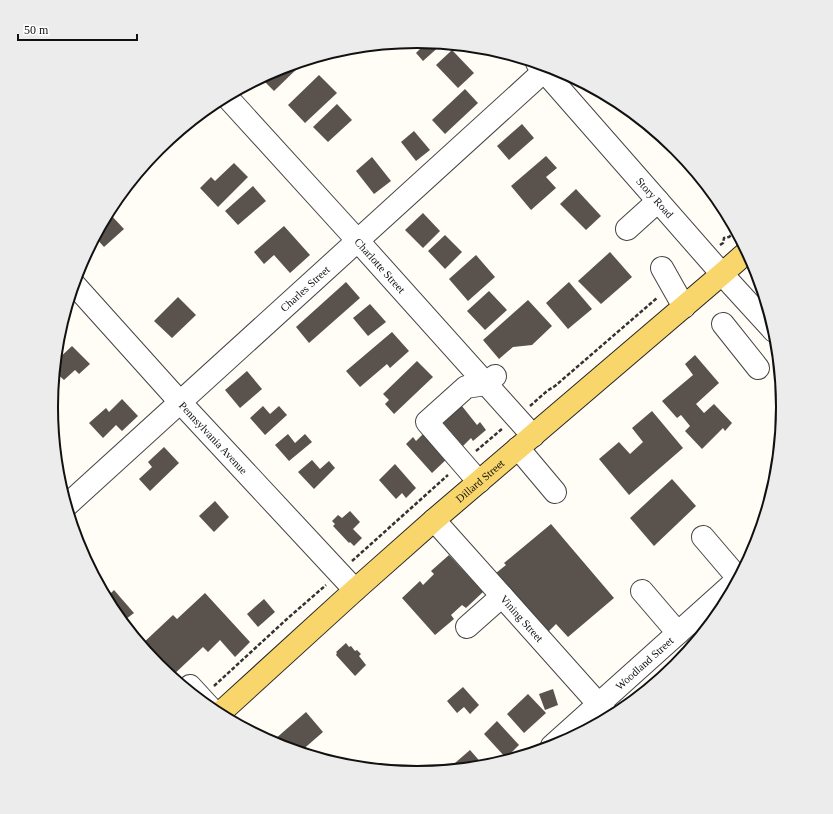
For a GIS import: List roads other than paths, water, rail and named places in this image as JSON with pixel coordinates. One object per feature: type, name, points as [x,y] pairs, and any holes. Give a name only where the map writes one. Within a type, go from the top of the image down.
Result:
[{"type":"main road","name":"Dillard Street","points":[[224,710],[434,520],[742,257]]},
{"type":"street","name":"Charles Street","points":[[71,502],[358,241],[539,69]]},
{"type":"street","name":"Story Road","points":[[545,72],[722,274],[765,320]]},
{"type":"street","name":"Charlotte Street","points":[[230,100],[358,241],[492,379],[525,442],[555,492]]},
{"type":"street","points":[[627,229],[658,201]]},
{"type":"street","points":[[662,268],[684,307]]},
{"type":"street","name":"Pennsylvania Avenue","points":[[78,289],[180,402],[355,590]]},
{"type":"street","points":[[758,368],[727,330],[766,325]]},
{"type":"street","points":[[479,482],[427,422],[466,387],[492,379]]},
{"type":"street","name":"Vining Street","points":[[434,520],[604,711]]},
{"type":"street","points":[[702,537],[734,574]]},
{"type":"street","points":[[642,590],[678,633]]},
{"type":"street","name":"Woodland Street","points":[[585,724],[604,711],[678,633],[724,591]]},
{"type":"street","points":[[466,627],[502,596]]}]
